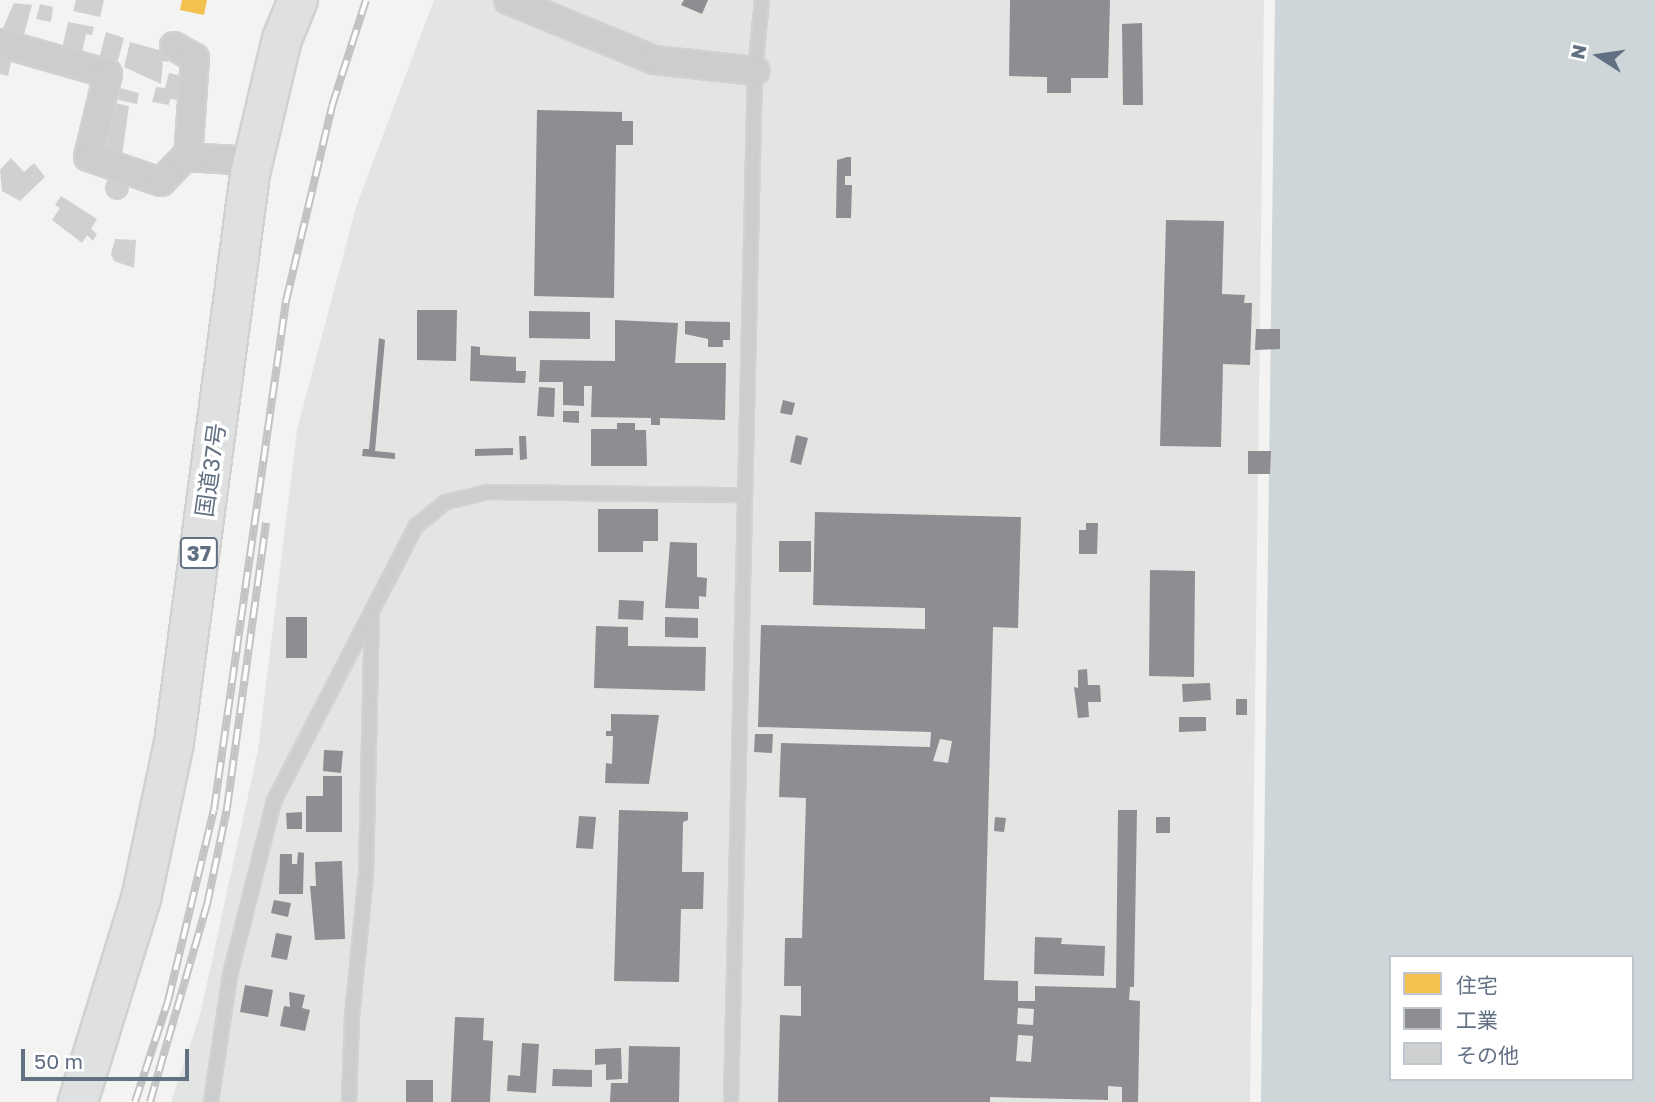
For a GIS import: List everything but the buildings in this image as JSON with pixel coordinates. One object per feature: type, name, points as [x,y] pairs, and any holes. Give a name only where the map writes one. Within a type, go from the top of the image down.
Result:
[{"type":"highway","name":"国道37号","points":[[78,1102],[142,899],[174,743],[252,161],[282,39],[298,0]]},
{"type":"street","points":[[508,0],[654,60],[755,71]]},
{"type":"street","points":[[0,43],[108,74],[88,157],[161,182],[188,157],[195,58],[174,46]]},
{"type":"street","points":[[188,157],[252,161]]},
{"type":"lane","points":[[731,1102],[755,71],[762,0]]},
{"type":"lane","points":[[211,1102],[230,975],[274,801],[416,526],[446,502],[488,492],[744,495]]},
{"type":"lane","points":[[349,1102],[352,1017],[366,874],[372,614]]},
{"type":"shaded area","points":[[434,0],[1264,0],[1250,1102],[171,1102],[200,1015],[258,750],[297,430],[356,207]]},
{"type":"shaded area","points":[[1275,0],[1655,0],[1655,1102],[1261,1102]]},
{"type":"railway","points":[[135,1102],[168,1001],[214,810],[286,301],[332,106],[366,0]]},
{"type":"railway","points":[[150,1102],[207,905],[227,808],[266,523]]}]
